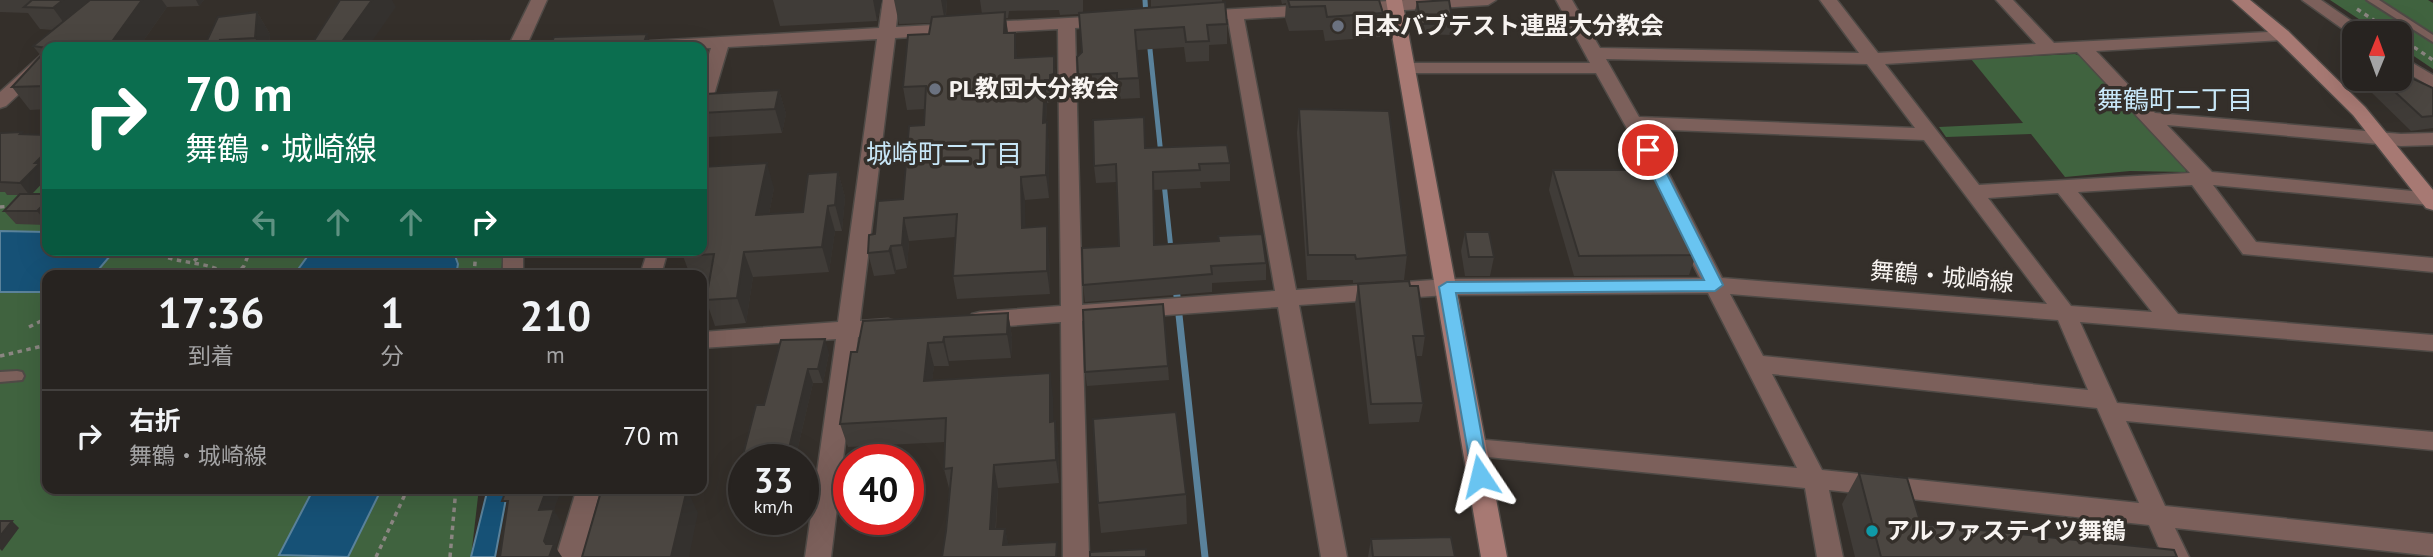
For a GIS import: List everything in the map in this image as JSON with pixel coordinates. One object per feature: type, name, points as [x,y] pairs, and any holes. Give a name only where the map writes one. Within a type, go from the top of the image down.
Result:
[{"type":"street","points":[[519,42],[539,0]]},
{"type":"street","points":[[818,557],[891,0]]},
{"type":"street","points":[[1181,17],[1335,9],[1394,3],[1488,0]]},
{"type":"street","points":[[1564,0],[1632,122],[1815,479],[1830,557]]},
{"type":"street","points":[[1828,0],[2066,313],[2176,557]]},
{"type":"street","points":[[2004,0],[2050,49]]},
{"type":"street","points":[[2240,0],[2282,35],[2359,111],[2431,201]]},
{"type":"street","points":[[2311,0],[2342,21]]},
{"type":"street","points":[[1394,3],[1494,557]]},
{"type":"street","points":[[1235,14],[1334,557]]},
{"type":"street","points":[[707,44],[1125,20]]},
{"type":"street","points":[[1066,24],[1076,557]]},
{"type":"street","points":[[1407,68],[1597,60],[1873,59],[2282,35]]},
{"type":"street","points":[[707,88],[720,43]]},
{"type":"street","points":[[2082,47],[2150,118],[2201,178],[2250,248],[2433,265]]},
{"type":"street","points":[[0,102],[42,64]]},
{"type":"street","points":[[2412,69],[2433,83]]},
{"type":"street","points":[[0,82],[42,79]]},
{"type":"street","points":[[2150,118],[2382,138],[2433,139]]},
{"type":"street","points":[[1632,122],[1930,134]]},
{"type":"street","points":[[1973,192],[2201,178],[2431,201]]},
{"type":"street","points":[[2063,187],[2172,321]]},
{"type":"street","name":"舞鶴・城崎線","points":[[1073,314],[1447,287],[1715,285],[2433,343]]},
{"type":"street","points":[[954,322],[1073,314]]},
{"type":"street","points":[[707,340],[914,325]]},
{"type":"street","points":[[1756,364],[2433,441]]},
{"type":"street","points":[[1475,448],[1815,479],[2433,545]]},
{"type":"street","points":[[569,557],[587,494]]},
{"type":"lane","points":[[2372,0],[2433,39]]},
{"type":"lane","points":[[0,377],[17,376]]},
{"type":"path","points":[[2352,5],[2375,21]]},
{"type":"path","points":[[2412,46],[2433,60]]},
{"type":"path","points":[[0,207],[20,204]]},
{"type":"path","points":[[160,256],[165,259],[213,264],[222,270]]},
{"type":"path","points":[[194,261],[199,256]]},
{"type":"path","points":[[29,327],[42,320]]},
{"type":"path","points":[[0,356],[42,346]]},
{"type":"path","points":[[376,557],[405,494]]},
{"type":"path","points":[[450,557],[455,494]]},
{"type":"green space","points":[[2330,0],[2428,0],[2433,3],[2433,69],[2412,55],[2412,21],[2362,21]]},
{"type":"green space","points":[[2075,54],[2083,57],[2185,166],[2186,172],[2130,171],[2065,177],[2031,134],[1946,137],[1939,127],[2023,123],[1971,59]]},
{"type":"green space","points":[[0,138],[42,138],[42,256],[503,256],[501,270],[42,270],[42,494],[478,494],[471,557],[0,557]]},
{"type":"water","points":[[0,231],[42,232],[42,256],[110,256],[98,270],[42,270],[42,292],[0,292]]},
{"type":"water","points":[[308,256],[455,256],[458,264],[457,270],[298,270]]},
{"type":"water","points":[[311,494],[379,494],[348,557],[279,555]]},
{"type":"water","points":[[487,494],[507,494],[495,557],[471,557]]},
{"type":"building","points":[[32,0],[63,0],[53,8],[24,7]]},
{"type":"building","points":[[90,0],[142,0],[112,42],[42,42],[42,47],[33,46]]},
{"type":"building","points":[[340,0],[372,0],[342,42],[313,42]]},
{"type":"building","points":[[1288,0],[1379,0],[1383,13],[1327,17],[1325,6],[1290,7]]},
{"type":"building","points":[[1449,0],[1453,24],[1421,24],[1417,2]]},
{"type":"building","points":[[1225,2],[1227,24],[1207,25],[1209,41],[1186,42],[1184,27],[1135,30],[1139,78],[1117,79],[1117,73],[1078,75],[1077,57],[1082,52],[1079,13]]},
{"type":"building","points":[[257,12],[255,38],[206,42],[218,17]]},
{"type":"building","points":[[1005,12],[1004,33],[1015,33],[1015,58],[1054,56],[1054,74],[1050,75],[1050,80],[1045,80],[1043,123],[1047,122],[1046,175],[1021,177],[1022,228],[1047,226],[1047,271],[953,276],[957,214],[904,218],[902,245],[891,246],[889,251],[868,253],[869,235],[875,234],[878,201],[903,199],[909,126],[924,125],[926,86],[903,87],[908,35],[929,34],[932,17]]},
{"type":"building","points":[[647,34],[644,42],[552,42],[554,37]]},
{"type":"building","points":[[42,54],[42,86],[12,87]]},
{"type":"building","points":[[2412,78],[2433,88],[2433,116],[2422,117],[2394,91],[2412,91]]},
{"type":"building","points":[[779,90],[775,109],[707,113],[707,94]]},
{"type":"building","points":[[1299,109],[1389,111],[1407,255],[1356,259],[1355,255],[1308,255]]},
{"type":"building","points":[[1144,117],[1145,148],[1227,145],[1230,163],[1199,164],[1200,170],[1153,172],[1154,245],[1219,241],[1218,236],[1262,234],[1266,263],[1211,266],[1212,274],[1083,285],[1082,248],[1119,246],[1116,164],[1094,166],[1093,120]]},
{"type":"building","points":[[0,133],[42,135],[42,156],[35,163],[40,163],[20,183],[0,182]]},
{"type":"building","points":[[767,163],[756,215],[803,212],[808,174],[838,172],[835,205],[828,206],[822,247],[744,252],[737,298],[707,300],[714,254],[707,254],[707,167]]},
{"type":"building","points":[[1553,170],[1658,170],[1696,255],[1579,256]]},
{"type":"building","points":[[20,194],[42,194],[42,206],[37,211],[4,211]]},
{"type":"building","points":[[1465,232],[1489,232],[1494,257],[1469,257]]},
{"type":"building","points":[[1409,281],[1410,286],[1418,286],[1425,336],[1413,336],[1423,403],[1371,404],[1358,284]]},
{"type":"building","points":[[1163,304],[1168,366],[1085,372],[1083,310]]},
{"type":"building","points":[[1008,313],[1007,334],[944,337],[943,342],[928,343],[924,381],[1050,373],[1050,422],[1055,421],[1056,460],[994,465],[990,529],[1005,529],[1003,545],[1057,542],[1056,557],[942,557],[952,468],[944,469],[946,418],[840,424],[851,352],[857,352],[863,321]]},
{"type":"building","points":[[825,339],[818,369],[808,369],[790,444],[746,444],[756,405],[764,405],[781,340]]},
{"type":"building","points":[[1176,412],[1186,494],[1098,503],[1093,419]]},
{"type":"building","points":[[1859,473],[1907,478],[1921,524],[2174,550],[2177,557],[1881,557]]},
{"type":"building","points":[[505,494],[545,494],[539,510],[554,509],[544,541],[546,544],[554,544],[549,557],[500,557],[508,501],[502,501]]},
{"type":"building","points":[[686,494],[671,557],[582,557],[600,495]]},
{"type":"building","points":[[0,521],[12,521],[0,536]]},
{"type":"building","points":[[1451,537],[1455,557],[1373,557],[1371,539]]},
{"type":"building","points":[[1146,549],[1146,557],[1090,557],[1090,552]]},
{"type":"waterway","points":[[1145,0],[1146,16]]},
{"type":"waterway","points":[[1149,40],[1161,155]]},
{"type":"waterway","points":[[1164,183],[1171,249]]},
{"type":"waterway","points":[[1176,287],[1205,557]]},
{"type":"place","name":"日本バブテスト連盟大分教会","points":[[1338,26]]},
{"type":"place","name":"PL教団大分教会","points":[[935,89]]},
{"type":"place","name":"アルファステイツ舞鶴","points":[[1872,531]]},
{"type":"district","name":"舞鶴町二丁目","points":[[2175,100]]},
{"type":"district","name":"城崎町二丁目","points":[[944,154]]},
{"type":"route","points":[[1480,476],[1447,287],[1715,285],[1652,164],[1648,150]]}]
